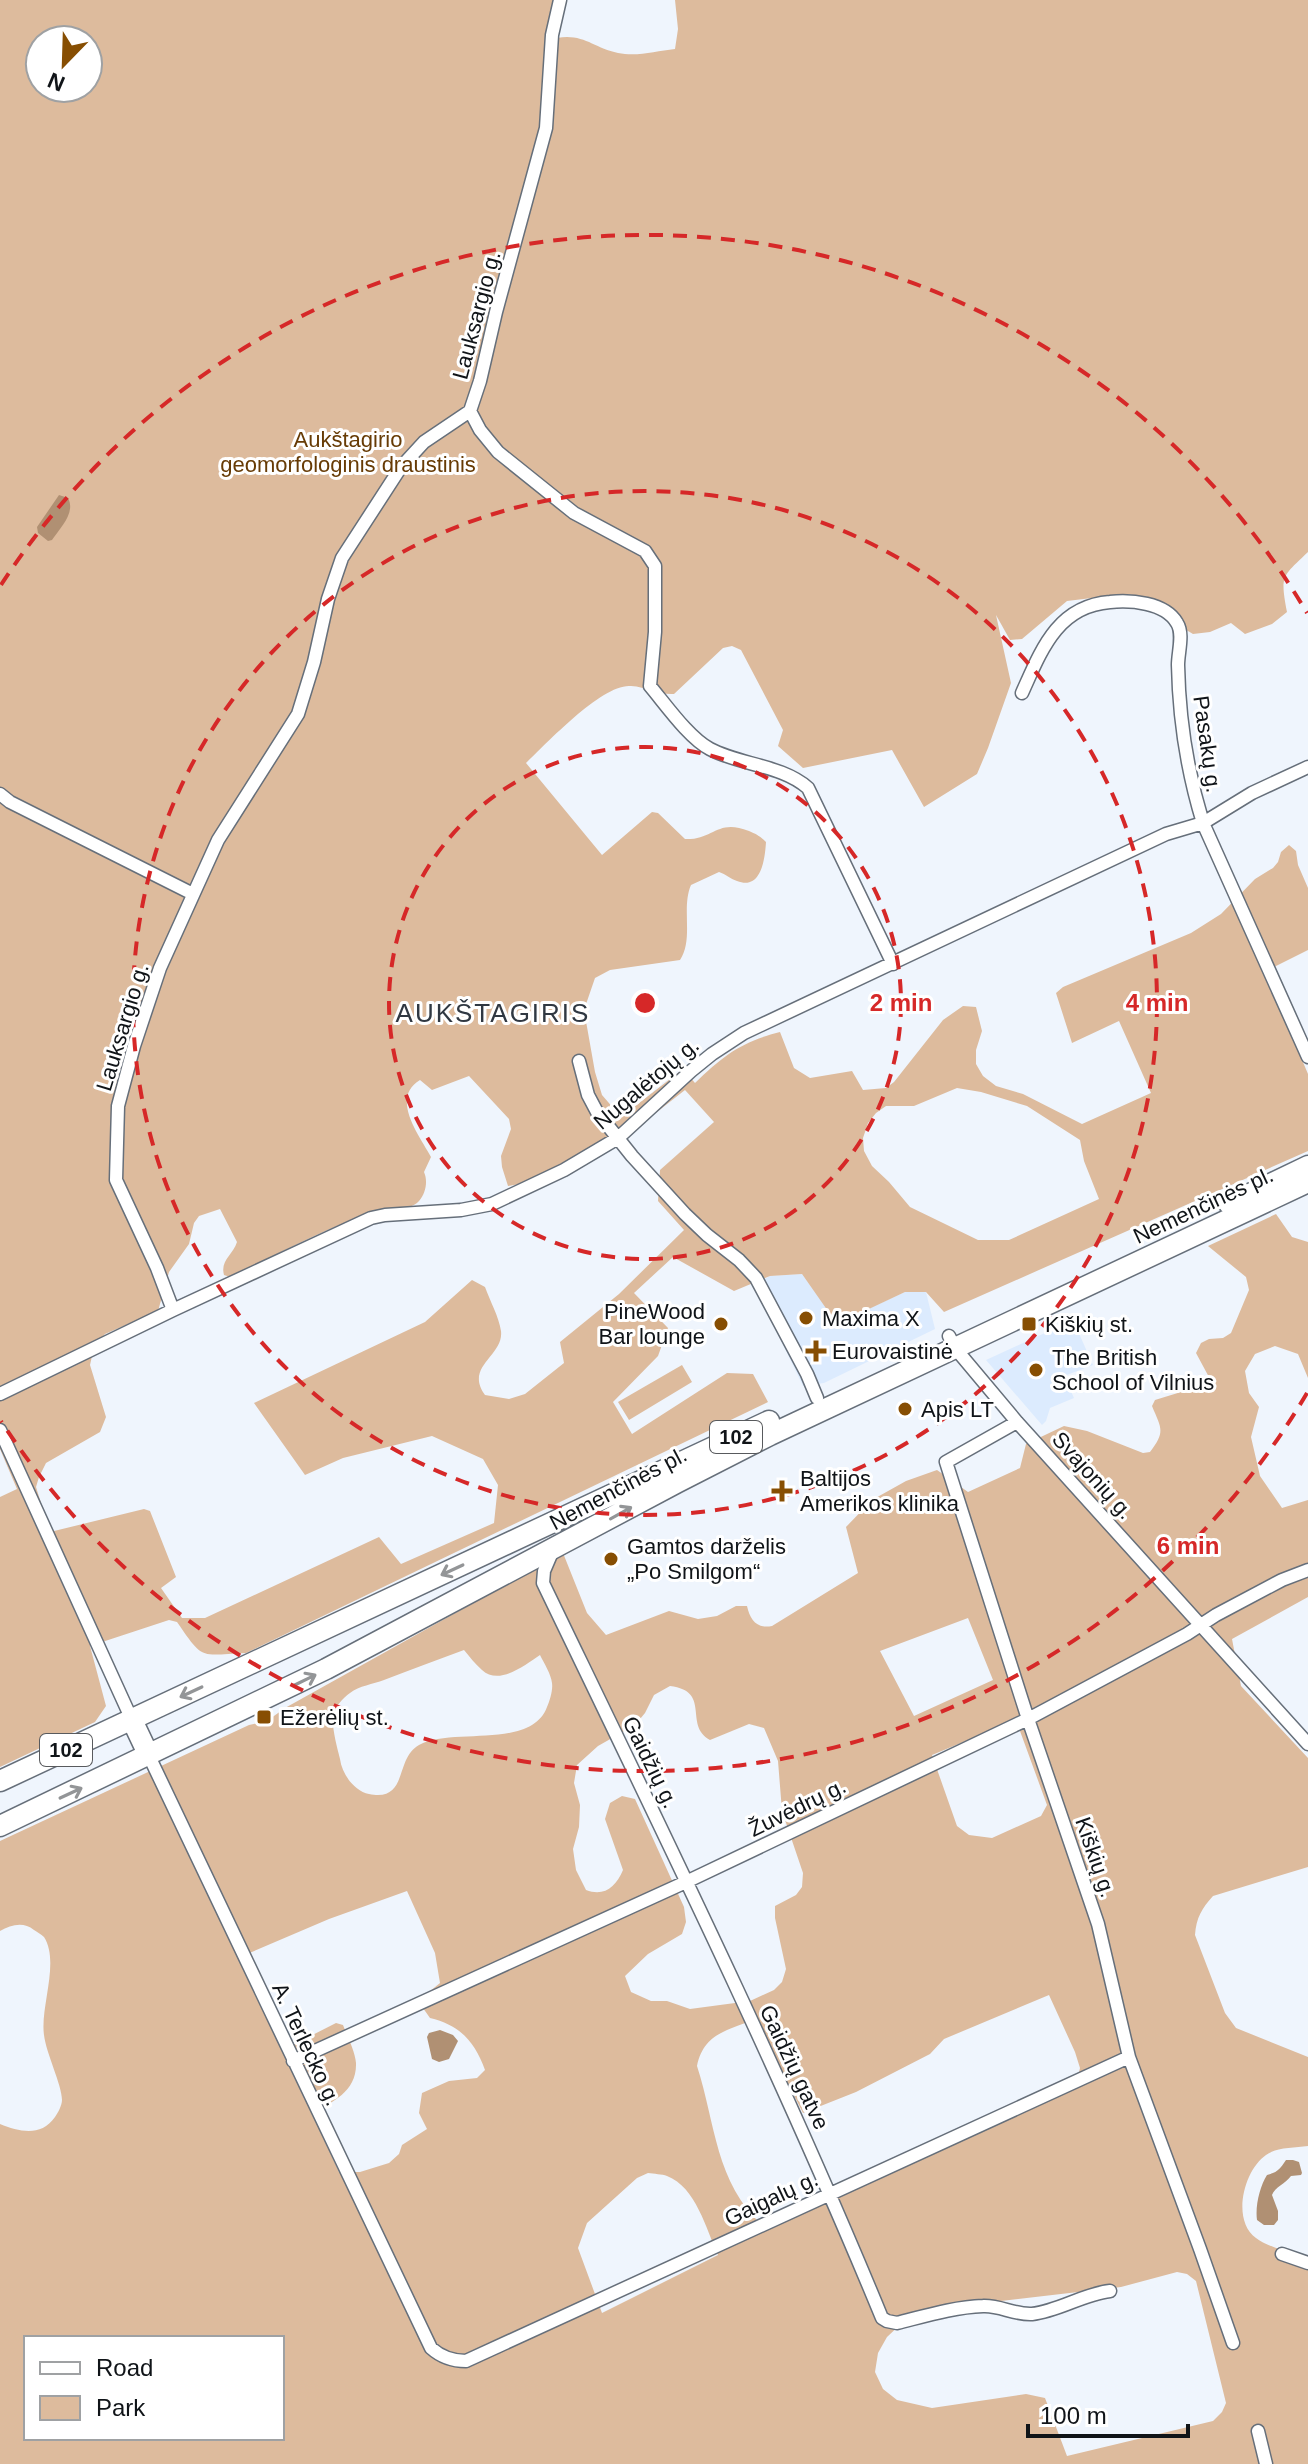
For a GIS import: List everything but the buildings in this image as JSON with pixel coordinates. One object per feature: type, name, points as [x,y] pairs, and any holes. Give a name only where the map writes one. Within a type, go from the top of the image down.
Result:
[{"type":"main road","name":"Nemenčinės pl.","points":[[0,1826],[326,1669],[770,1435],[1308,1166]]},
{"type":"main road","name":"Nemenčinės pl.","points":[[0,1781],[817,1398],[952,1342],[1308,1182]]},
{"type":"main road","points":[[132,1720],[149,1756]]},
{"type":"street","name":"Lauksargio g.","points":[[173,1310],[116,1180],[118,1106],[134,1046],[160,968],[218,840],[298,714],[331,588],[351,540],[401,467],[424,442],[470,411],[546,128],[552,35],[560,0]]},
{"type":"street","points":[[470,411],[480,430],[498,452],[574,513],[645,551],[655,566],[655,632],[650,686],[708,748],[795,779],[808,788],[893,964]]},
{"type":"street","name":"Pasakų g.","points":[[1022,693],[1049,636],[1069,616],[1084,607],[1120,601],[1143,603],[1168,614],[1179,626],[1178,664],[1197,806],[1308,1057]]},
{"type":"street","name":"Nugalėtojų g.","points":[[0,1394],[371,1218],[492,1204],[564,1170],[618,1138],[723,1046],[773,1019],[1166,834],[1203,823],[1252,793],[1308,767]]},
{"type":"street","points":[[0,794],[10,802],[193,894]]},
{"type":"street","points":[[579,1061],[588,1095],[618,1138],[685,1214],[756,1278],[817,1398]]},
{"type":"street","name":"Svajonių g.","points":[[952,1342],[1017,1422],[1308,1744]]},
{"type":"street","name":"Kiškių g.","points":[[1017,1422],[946,1462],[1028,1719],[1098,1924],[1129,2057],[1233,2343]]},
{"type":"street","points":[[0,1430],[132,1720]]},
{"type":"street","points":[[512,1571],[530,1575],[543,1583],[544,1571],[553,1550]]},
{"type":"street","name":"Žuvėdrų g.","points":[[293,2061],[686,1882],[1028,1719],[1187,1634],[1199,1624],[1282,1580],[1308,1570]]},
{"type":"street","name":"Gaidžių g.","points":[[543,1583],[722,1957]]},
{"type":"street","name":"A. Terlecko g.","points":[[149,1756],[431,2348]]},
{"type":"street","name":"Gaidžių gatve","points":[[722,1957],[830,2193],[882,2318],[897,2323],[986,2306],[1017,2314],[1032,2314],[1098,2292],[1110,2291]]},
{"type":"street","name":"Gaigalų g.","points":[[431,2348],[445,2358],[466,2361],[1129,2057]]},
{"type":"street","points":[[1282,2254],[1308,2263]]},
{"type":"street","points":[[1258,2431],[1266,2464]]},
{"type":"shaded area","points":[[59,495],[68,498],[69,515],[52,540],[48,541],[38,533],[37,527]]},
{"type":"shaded area","points":[[802,1274],[837,1323],[905,1292],[926,1292],[935,1329],[824,1383],[803,1386],[754,1285],[770,1276]]},
{"type":"shaded area","name":"The British School of Vilnius","points":[[1073,1320],[1093,1365],[1064,1376],[1074,1398],[1050,1408],[1042,1425],[986,1360]]},
{"type":"shaded area","points":[[440,2030],[453,2035],[458,2041],[449,2059],[439,2062],[432,2059],[427,2037],[429,2033]]},
{"type":"shaded area","points":[[1286,2160],[1299,2162],[1302,2173],[1291,2176],[1273,2192],[1278,2220],[1274,2225],[1264,2225],[1257,2220],[1260,2190],[1267,2175],[1278,2170]]},
{"type":"green space","name":"Aukštagirio geomorfologinis draustinis","points":[[0,0],[565,0],[557,38],[574,38],[610,51],[632,54],[675,49],[678,29],[675,0],[1308,0],[1308,552],[1285,578],[1287,612],[1272,624],[1245,634],[1231,623],[1210,632],[1193,634],[1183,628],[1176,614],[1148,597],[1125,594],[1067,601],[1022,639],[1010,640],[996,615],[1011,683],[988,748],[977,774],[924,807],[892,750],[803,768],[778,746],[783,730],[741,650],[732,646],[723,648],[674,694],[631,686],[606,694],[576,716],[526,763],[602,855],[652,812],[658,813],[685,839],[730,827],[749,831],[766,842],[760,871],[752,881],[737,881],[719,872],[691,885],[687,903],[686,943],[680,960],[610,970],[595,978],[584,1010],[595,1072],[602,1095],[621,1117],[683,1069],[695,1083],[734,1051],[754,1040],[780,1032],[794,1068],[810,1078],[852,1071],[863,1090],[886,1088],[943,1020],[963,1006],[976,1007],[982,1031],[976,1050],[976,1064],[983,1076],[996,1086],[1023,1094],[1082,1124],[1151,1093],[1119,1021],[1072,1043],[1056,993],[1063,987],[1191,933],[1221,914],[1255,879],[1273,868],[1281,852],[1289,845],[1296,851],[1298,865],[1308,888],[1308,950],[1268,970],[1267,977],[1308,1074],[1308,1151],[944,1312],[926,1292],[905,1292],[837,1324],[802,1274],[770,1276],[734,1291],[673,1257],[634,1293],[668,1328],[658,1356],[613,1402],[632,1434],[727,1373],[753,1374],[768,1402],[246,1653],[204,1653],[177,1622],[169,1620],[90,1646],[106,1706],[95,1722],[0,1767],[0,1497],[17,1489],[0,1449]],"holes":[[[469,1076],[509,1119],[511,1129],[501,1156],[508,1186],[562,1177],[625,1137],[685,1090],[714,1122],[660,1170],[658,1201],[684,1230],[619,1294],[560,1342],[564,1363],[525,1394],[509,1399],[485,1395],[480,1385],[479,1376],[497,1347],[501,1331],[485,1287],[472,1280],[425,1322],[254,1403],[305,1475],[343,1458],[432,1436],[483,1459],[498,1485],[494,1523],[401,1564],[379,1537],[205,1618],[182,1618],[161,1588],[176,1577],[150,1511],[144,1509],[50,1532],[36,1487],[39,1477],[46,1463],[100,1432],[106,1417],[90,1365],[94,1347],[105,1334],[158,1311],[169,1272],[189,1244],[199,1216],[220,1209],[237,1242],[224,1265],[224,1275],[230,1277],[354,1219],[415,1205],[425,1191],[424,1172],[431,1157],[414,1128],[407,1097],[420,1080],[432,1090]],[[957,1088],[1027,1106],[1080,1140],[1084,1161],[1099,1199],[1009,1240],[978,1240],[910,1207],[872,1166],[864,1151],[863,1138],[868,1123],[886,1106],[914,1106]]]},
{"type":"green space","points":[[1276,1214],[1292,1237],[1308,1242],[1308,1378],[1298,1354],[1275,1346],[1255,1354],[1245,1371],[1249,1393],[1259,1407],[1251,1437],[1260,1476],[1282,1508],[1308,1500],[1308,1597],[1232,1639],[1241,1686],[1308,1758],[1308,1867],[1213,1896],[1200,1914],[1195,1935],[1225,2013],[1236,2028],[1308,2057],[1308,2146],[1275,2150],[1258,2162],[1247,2183],[1242,2208],[1248,2230],[1256,2238],[1308,2259],[1308,2464],[0,2464],[0,2124],[22,2131],[43,2128],[56,2115],[62,2100],[44,2035],[50,1972],[48,1947],[44,1937],[30,1927],[13,1926],[0,1931],[0,1841],[249,1725],[267,1721],[285,1708],[563,1553],[587,1613],[606,1635],[669,1611],[698,1619],[717,1616],[736,1606],[747,1606],[758,1625],[772,1626],[858,1573],[846,1527],[872,1500],[906,1481],[937,1470],[968,1492],[1020,1468],[1026,1444],[1064,1426],[1087,1431],[1143,1453],[1150,1452],[1160,1434],[1160,1425],[1152,1406],[1155,1400],[1207,1384],[1210,1379],[1196,1353],[1201,1343],[1231,1333],[1249,1290],[1246,1277],[1208,1246]],"holes":[[[968,1618],[993,1680],[914,1716],[880,1651]],[[464,1650],[482,1670],[496,1676],[512,1672],[540,1655],[552,1683],[547,1707],[538,1720],[525,1729],[508,1733],[433,1740],[419,1745],[411,1751],[396,1786],[390,1792],[369,1794],[358,1789],[341,1765],[333,1727],[337,1706],[358,1689]],[[670,1686],[690,1694],[698,1726],[710,1740],[749,1724],[764,1728],[778,1761],[782,1811],[803,1873],[802,1887],[796,1895],[775,1906],[786,1969],[782,1982],[774,1990],[750,2001],[690,2009],[667,2001],[651,2001],[631,1992],[625,1976],[648,1954],[682,1934],[686,1922],[684,1907],[635,1799],[622,1796],[610,1803],[605,1819],[623,1870],[617,1881],[609,1889],[592,1892],[586,1890],[576,1870],[573,1849],[579,1827],[580,1805],[574,1783],[577,1765],[598,1746],[635,1725],[654,1695]],[[1016,1720],[1047,1805],[1041,1816],[992,1838],[969,1835],[957,1826],[932,1755]],[[407,1891],[435,1953],[440,1983],[418,2001],[430,2018],[450,2025],[465,2036],[485,2070],[477,2078],[449,2081],[422,2093],[419,2113],[427,2129],[402,2145],[399,2154],[389,2163],[360,2172],[339,2172],[312,2113],[342,2094],[355,2073],[353,2049],[343,2025],[336,2023],[283,2050],[240,1957],[329,1919]],[[1049,1995],[1080,2068],[1075,2089],[763,2226],[735,2191],[719,2152],[697,2066],[705,2046],[726,2030],[755,2019],[803,2113],[856,2092],[930,2054],[944,2039]],[[648,2173],[665,2175],[686,2189],[718,2255],[602,2313],[578,2248],[587,2223],[637,2178]],[[1177,2272],[1187,2274],[1196,2281],[1226,2403],[1213,2421],[1067,2456],[1045,2398],[1026,2394],[932,2408],[897,2400],[883,2389],[875,2372],[878,2353],[887,2337],[903,2322],[925,2310],[1121,2287]]]},
{"type":"green space","points":[[682,1365],[692,1382],[629,1420],[618,1402]]},
{"type":"place","name":"Maxima X","points":[[806,1318]]},
{"type":"place","name":"PineWood Bar lounge","points":[[721,1324]]},
{"type":"place","name":"Kiškių st.","points":[[1029,1324]]},
{"type":"place","name":"Eurovaistinė","points":[[816,1351]]},
{"type":"place","name":"The British School of Vilnius","points":[[1036,1370]]},
{"type":"place","name":"Apis LT","points":[[905,1409]]},
{"type":"place","name":"Baltijos Amerikos klinika","points":[[782,1491]]},
{"type":"place","name":"Gamtos darželis „Po Smilgom“","points":[[611,1559]]},
{"type":"place","name":"Ežerėlių st.","points":[[264,1717]]},
{"type":"district","name":"AUKŠTAGIRIS","points":[[493,1013]]}]
